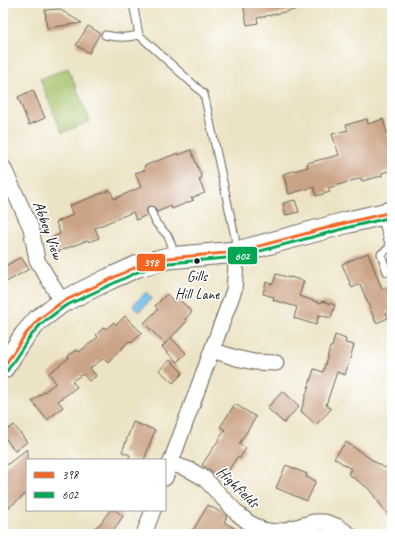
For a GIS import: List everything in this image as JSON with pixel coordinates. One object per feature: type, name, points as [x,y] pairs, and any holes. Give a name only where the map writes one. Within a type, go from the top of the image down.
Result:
[{"type":"main road","points":[[3,368],[25,335],[38,320],[62,302],[138,266],[173,257],[236,252],[387,213]]},
{"type":"street","name":"Abbey View","points":[[3,167],[31,228],[37,260],[62,302]]},
{"type":"street","points":[[166,475],[234,290],[236,252]]},
{"type":"street","points":[[212,350],[254,362],[276,363]]},
{"type":"street","name":"Highfields","points":[[170,464],[190,470],[204,478],[238,514],[262,530],[275,532],[314,522],[325,522],[337,526],[349,534]]},
{"type":"street","points":[[144,534],[153,511]]},
{"type":"lane","points":[[133,3],[139,35],[204,94],[235,237],[236,252]]},
{"type":"lane","points":[[105,35],[116,38],[128,38],[139,35]]},
{"type":"lane","points":[[151,211],[156,223],[168,236],[172,246],[173,257]]},
{"type":"lane","points":[[387,213],[391,246],[381,254],[387,272]]},
{"type":"green space","points":[[68,68],[90,121],[62,133],[40,79]]},
{"type":"water","points":[[146,292],[152,298],[139,312],[133,305]]},
{"type":"building","points":[[243,3],[303,3],[303,8],[257,18],[258,23],[247,25]]},
{"type":"building","points":[[59,9],[82,23],[47,28],[45,10]]},
{"type":"building","points":[[88,26],[100,33],[89,53],[76,45]]},
{"type":"building","points":[[33,90],[45,118],[29,125],[18,97]]},
{"type":"building","points":[[367,119],[368,124],[383,119],[392,150],[392,170],[382,173],[382,176],[362,181],[361,178],[328,188],[330,192],[316,196],[314,187],[289,194],[283,174],[308,167],[307,163],[339,155],[332,134],[348,130],[346,125]]},
{"type":"building","points":[[191,150],[202,178],[199,180],[205,193],[191,198],[194,200],[172,209],[171,206],[157,212],[154,207],[149,206],[146,210],[147,215],[136,220],[133,212],[95,228],[99,238],[89,242],[88,240],[57,252],[51,238],[60,234],[56,222],[73,215],[69,206],[110,190],[114,199],[141,187],[135,173],[145,170],[144,166],[178,153],[179,155]]},
{"type":"building","points":[[295,200],[299,212],[286,215],[283,203]]},
{"type":"building","points":[[368,253],[382,289],[392,285],[392,310],[386,312],[388,318],[376,323],[360,284],[352,288],[342,264]]},
{"type":"building","points":[[21,257],[29,269],[3,284],[3,265],[7,265]]},
{"type":"building","points":[[276,274],[304,281],[299,296],[321,303],[322,301],[335,305],[331,318],[319,315],[316,325],[294,318],[297,307],[273,300],[274,297],[263,294],[266,282],[273,284]]},
{"type":"building","points":[[167,294],[174,302],[178,298],[192,312],[185,319],[187,321],[165,344],[144,323],[158,309],[155,306]]},
{"type":"building","points":[[125,316],[142,333],[131,343],[129,341],[108,362],[104,358],[90,368],[96,376],[89,381],[83,374],[72,381],[77,387],[58,401],[63,407],[47,420],[32,401],[56,383],[49,373],[69,358],[68,356],[77,350],[79,352],[98,337],[96,335],[104,327],[106,329],[114,322],[116,325]]},
{"type":"building","points":[[335,335],[346,339],[345,343],[354,345],[345,375],[337,372],[326,405],[331,409],[316,425],[301,411],[314,369],[323,372]]},
{"type":"building","points":[[171,338],[186,353],[177,362],[162,347]]},
{"type":"building","points":[[170,360],[183,373],[173,383],[159,370]]},
{"type":"building","points":[[283,391],[299,406],[284,423],[267,408]]},
{"type":"building","points":[[235,404],[256,417],[239,444],[246,448],[240,458],[237,457],[223,479],[202,465],[225,430],[220,427]]},
{"type":"building","points":[[133,422],[155,430],[144,459],[128,459],[130,455],[122,452]]},
{"type":"building","points":[[14,425],[27,442],[15,451],[3,435],[3,433]]},
{"type":"building","points":[[346,442],[384,468],[387,466],[392,472],[392,520],[368,488],[348,474],[351,469],[334,458]]},
{"type":"building","points":[[27,449],[26,494],[3,512],[3,468]]},
{"type":"building","points":[[286,465],[307,474],[306,477],[316,481],[307,501],[276,488]]},
{"type":"building","points":[[208,505],[227,516],[224,522],[244,534],[191,534]]},
{"type":"building","points":[[109,511],[116,511],[123,516],[111,534],[86,534],[100,524]]},
{"type":"transit line","name":"398","points":[[3,368],[25,335],[38,320],[62,302],[138,266],[168,258],[237,252],[392,212]]},
{"type":"transit line","name":"602","points":[[7,371],[29,338],[41,324],[65,306],[140,271],[169,263],[238,257],[392,217]]},
{"type":"place","name":"Gills Hill Lane","points":[[197,261]]}]
